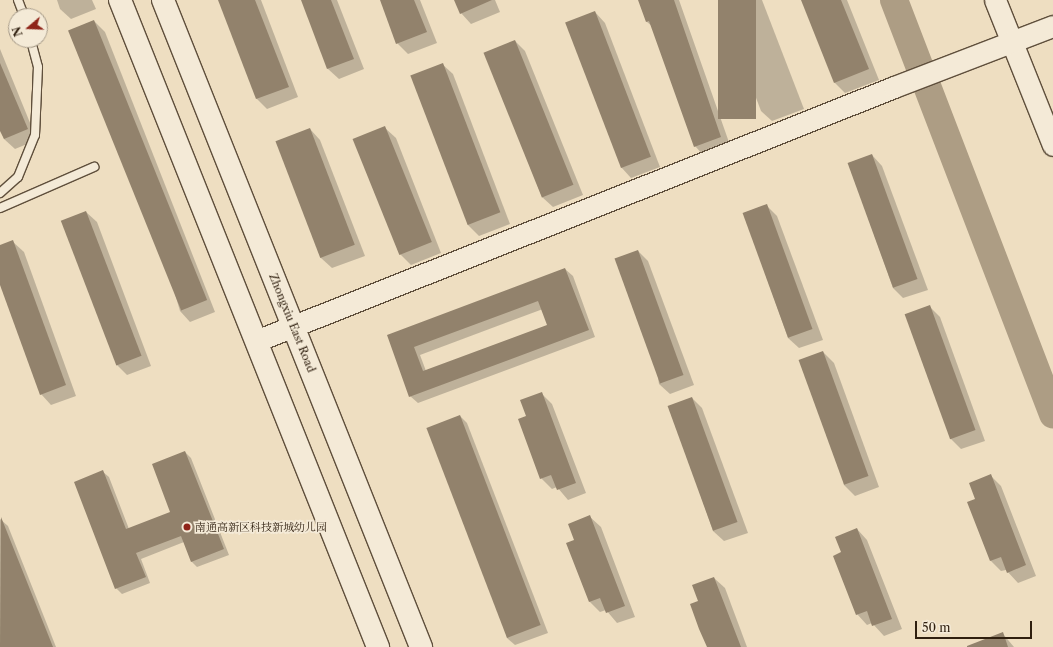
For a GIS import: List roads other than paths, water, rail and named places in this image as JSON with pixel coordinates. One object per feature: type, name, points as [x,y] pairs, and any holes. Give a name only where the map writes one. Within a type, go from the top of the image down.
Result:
[{"type":"main road","points":[[120,0],[378,647]]},
{"type":"main road","name":"Zhongxiu East Road","points":[[163,0],[421,647]]},
{"type":"street","points":[[995,0],[1053,146]]},
{"type":"street","points":[[256,341],[894,87],[1053,26]]},
{"type":"lane","points":[[0,193],[18,177],[36,135],[38,67],[33,48]]},
{"type":"lane","points":[[0,208],[94,167]]},
{"type":"waterway","points":[[894,0],[1053,415]]},
{"type":"place","name":"南通高新区科技新城幼儿园","points":[[187,527]]}]
